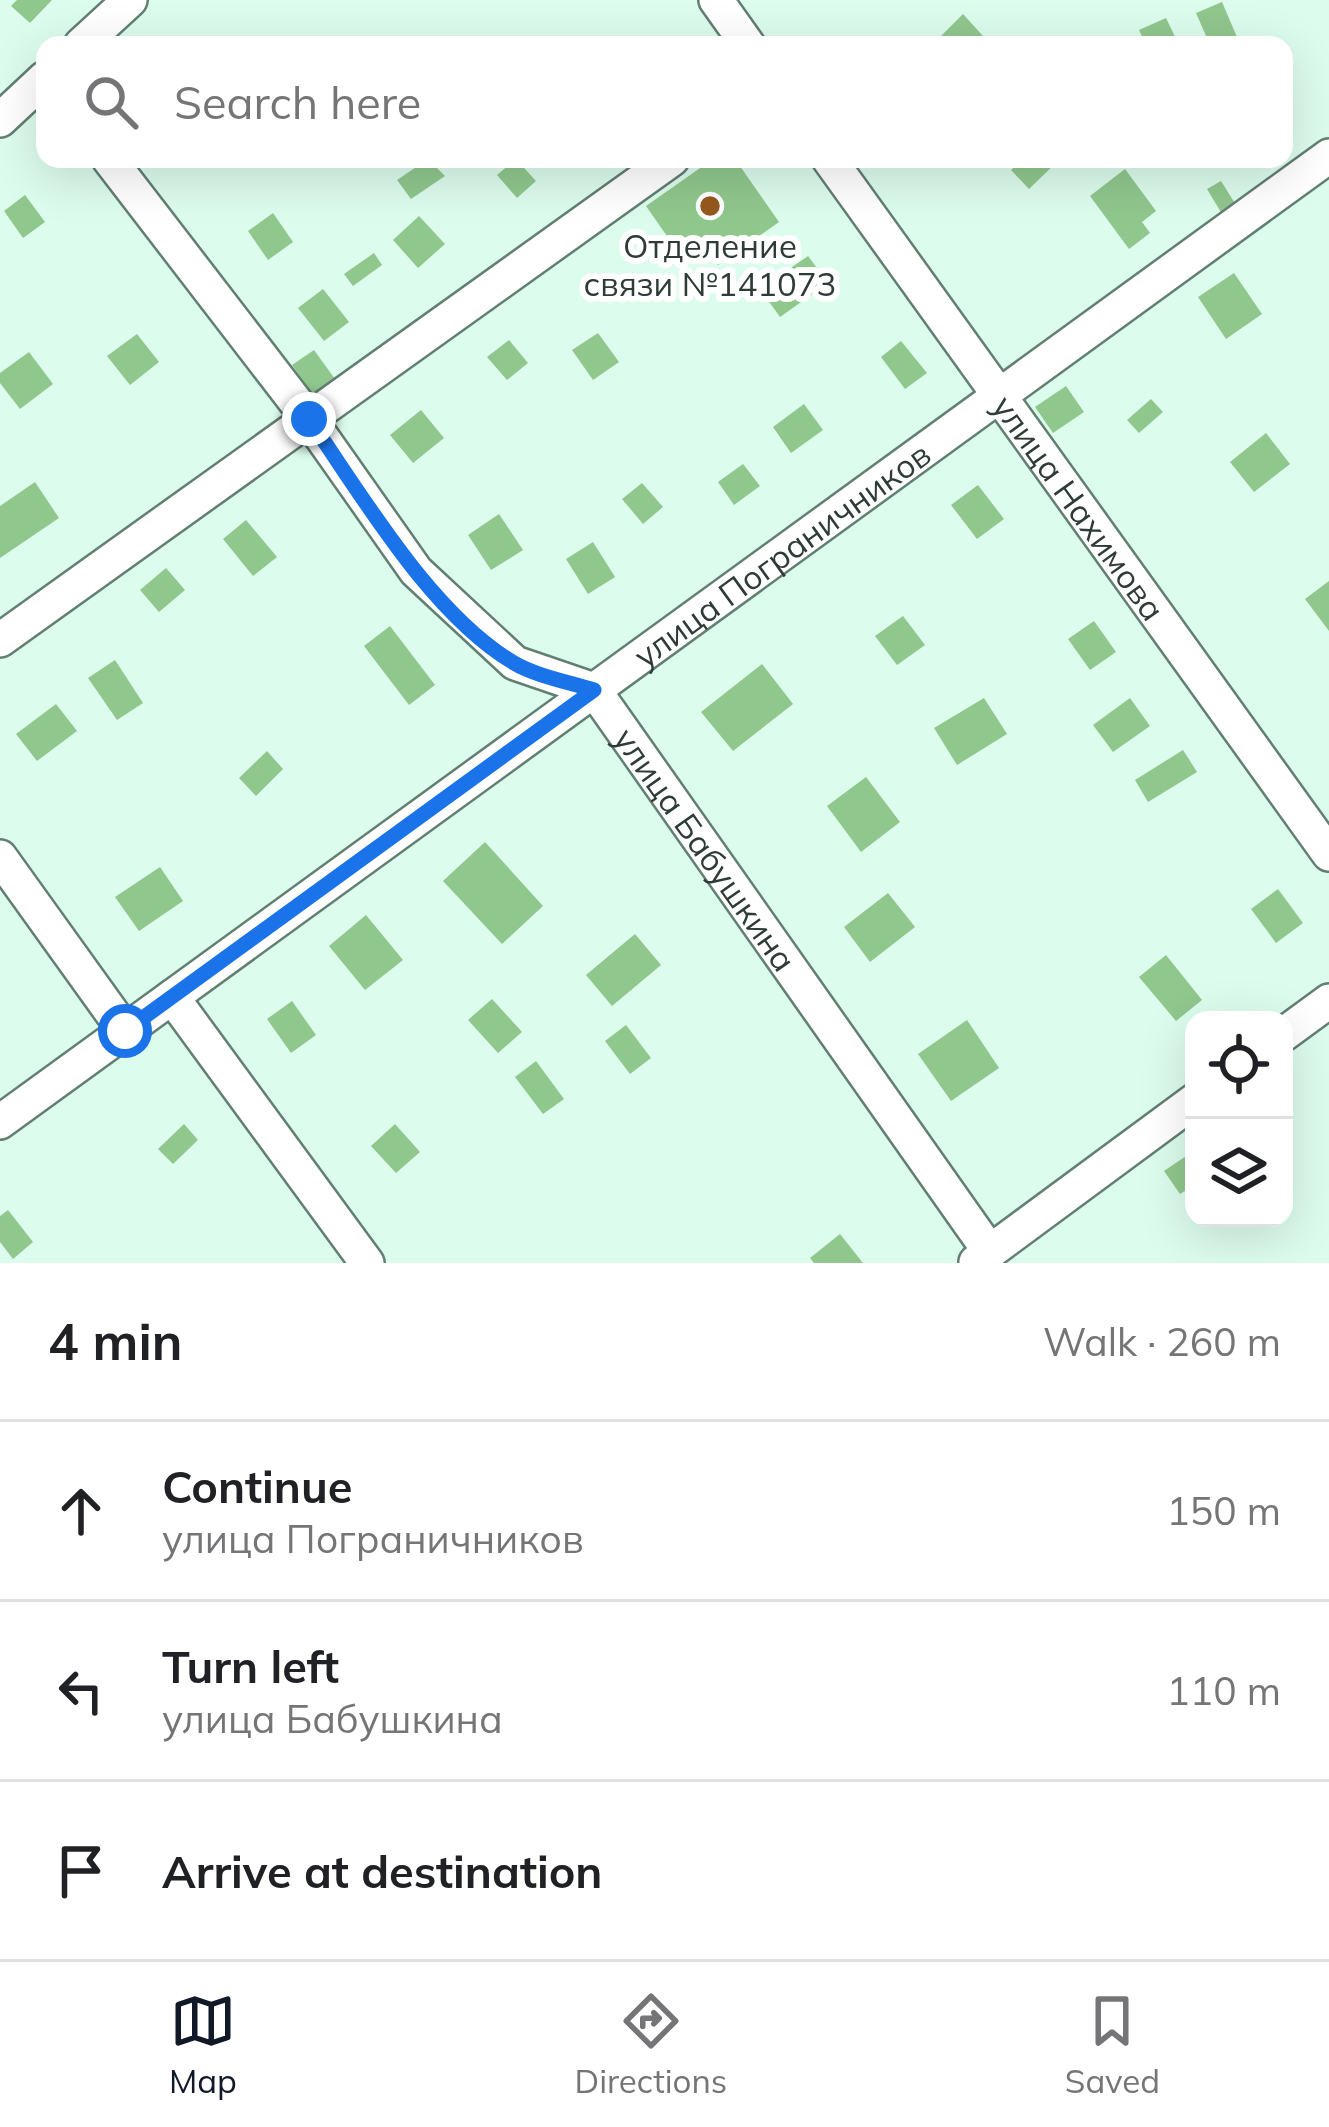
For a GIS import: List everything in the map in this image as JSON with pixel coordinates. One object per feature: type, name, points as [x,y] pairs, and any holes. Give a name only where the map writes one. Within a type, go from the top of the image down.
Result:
[{"type":"street","points":[[91,36],[130,0]]},
{"type":"street","points":[[716,0],[742,36]]},
{"type":"street","points":[[0,119],[36,86]]},
{"type":"street","name":"улица Пограничников","points":[[0,1122],[1329,156]]},
{"type":"street","name":"улица Бабушкина","points":[[116,168],[309,419],[416,571],[514,664],[594,690],[982,1257]]},
{"type":"street","points":[[0,640],[659,168]]},
{"type":"street","name":"улица Нахимова","points":[[836,168],[1329,854]]},
{"type":"street","points":[[0,857],[125,1031]]},
{"type":"street","points":[[172,997],[367,1263]]},
{"type":"street","points":[[1293,1027],[1329,1000]]},
{"type":"street","points":[[982,1257],[1185,1107]]},
{"type":"building","points":[[17,0],[52,0],[30,23],[11,6]]},
{"type":"building","points":[[1222,2],[1237,36],[1206,36],[1196,13]]},
{"type":"building","points":[[963,14],[983,36],[941,36]]},
{"type":"building","points":[[1166,18],[1175,36],[1142,36],[1139,30]]},
{"type":"building","points":[[415,168],[437,168],[445,176],[411,199],[397,180]]},
{"type":"building","points":[[505,168],[524,168],[536,181],[517,198],[497,175]]},
{"type":"building","points":[[700,168],[741,168],[779,222],[718,265],[704,244],[683,259],[646,206]]},
{"type":"building","points":[[1013,168],[1051,168],[1029,189]]},
{"type":"building","points":[[1125,169],[1156,211],[1142,222],[1150,233],[1129,249],[1090,196]]},
{"type":"building","points":[[1221,181],[1236,205],[1222,214],[1207,189]]},
{"type":"building","points":[[25,195],[45,222],[23,238],[4,211]]},
{"type":"building","points":[[273,213],[293,242],[268,260],[248,231]]},
{"type":"building","points":[[419,216],[445,244],[418,268],[393,240]]},
{"type":"building","points":[[374,253],[382,265],[353,286],[344,274]]},
{"type":"building","points":[[808,256],[828,283],[780,317],[760,289]]},
{"type":"building","points":[[1234,273],[1262,314],[1226,339],[1198,297]]},
{"type":"building","points":[[323,289],[349,322],[324,341],[298,308]]},
{"type":"building","points":[[598,333],[619,362],[593,380],[572,350]]},
{"type":"building","points":[[137,334],[159,362],[130,385],[107,356]]},
{"type":"building","points":[[509,340],[528,363],[507,380],[487,357]]},
{"type":"building","points":[[901,341],[927,373],[905,389],[881,357]]},
{"type":"building","points":[[314,350],[335,379],[313,395],[292,365]]},
{"type":"building","points":[[29,352],[53,384],[20,409],[0,383],[0,373]]},
{"type":"building","points":[[1066,386],[1084,412],[1053,433],[1035,407]]},
{"type":"building","points":[[1151,399],[1163,412],[1139,433],[1127,420]]},
{"type":"building","points":[[804,404],[823,430],[791,453],[773,427]]},
{"type":"building","points":[[421,410],[444,438],[413,463],[390,435]]},
{"type":"building","points":[[1266,433],[1290,464],[1254,492],[1230,462]]},
{"type":"building","points":[[743,464],[760,486],[734,505],[718,482]]},
{"type":"building","points":[[35,482],[59,518],[0,558],[0,506]]},
{"type":"building","points":[[642,483],[663,507],[643,524],[622,499]]},
{"type":"building","points":[[978,485],[1004,519],[977,539],[951,505]]},
{"type":"building","points":[[499,514],[523,550],[491,570],[468,535]]},
{"type":"building","points":[[246,520],[277,557],[253,576],[223,539]]},
{"type":"building","points":[[593,542],[615,577],[588,594],[566,559]]},
{"type":"building","points":[[166,568],[185,590],[159,612],[140,590]]},
{"type":"building","points":[[1329,581],[1329,631],[1305,599]]},
{"type":"building","points":[[903,616],[925,645],[897,665],[875,636]]},
{"type":"building","points":[[1094,621],[1116,652],[1090,670],[1068,639]]},
{"type":"building","points":[[390,626],[435,685],[409,705],[364,646]]},
{"type":"building","points":[[115,660],[143,703],[117,720],[88,678]]},
{"type":"building","points":[[762,664],[793,704],[733,751],[701,712]]},
{"type":"building","points":[[984,698],[1007,734],[957,765],[934,728]]},
{"type":"building","points":[[1130,698],[1150,726],[1113,752],[1093,725]]},
{"type":"building","points":[[56,704],[77,731],[37,761],[16,734]]},
{"type":"building","points":[[1183,750],[1197,772],[1148,802],[1135,780]]},
{"type":"building","points":[[267,751],[283,769],[256,796],[239,778]]},
{"type":"building","points":[[866,777],[900,822],[861,852],[827,806]]},
{"type":"building","points":[[485,842],[543,906],[502,944],[443,881]]},
{"type":"building","points":[[160,867],[183,901],[139,931],[115,897]]},
{"type":"building","points":[[1278,889],[1303,923],[1276,943],[1251,909]]},
{"type":"building","points":[[888,893],[915,927],[870,962],[844,927]]},
{"type":"building","points":[[366,915],[403,960],[365,990],[329,946]]},
{"type":"building","points":[[635,934],[661,965],[612,1006],[586,975]]},
{"type":"building","points":[[1166,955],[1202,1000],[1176,1021],[1139,977]]},
{"type":"building","points":[[492,999],[522,1032],[498,1053],[468,1020]]},
{"type":"building","points":[[292,1001],[316,1035],[291,1053],[267,1019]]},
{"type":"building","points":[[967,1020],[999,1068],[951,1101],[918,1054]]},
{"type":"building","points":[[626,1025],[651,1058],[630,1074],[605,1041]]},
{"type":"building","points":[[536,1061],[564,1099],[543,1114],[515,1077]]},
{"type":"building","points":[[184,1124],[198,1140],[173,1164],[158,1149]]},
{"type":"building","points":[[395,1124],[420,1152],[396,1173],[371,1146]]},
{"type":"building","points":[[1185,1157],[1185,1191],[1180,1194],[1164,1171]]},
{"type":"building","points":[[8,1210],[33,1242],[13,1259],[0,1242],[0,1216]]},
{"type":"building","points":[[840,1234],[863,1263],[814,1263],[810,1258]]},
{"type":"place","name":"Отделение связи №141073","points":[[710,206]]},
{"type":"route","points":[[125,1031],[594,690],[514,664],[454,612],[390,537],[309,419]]}]
